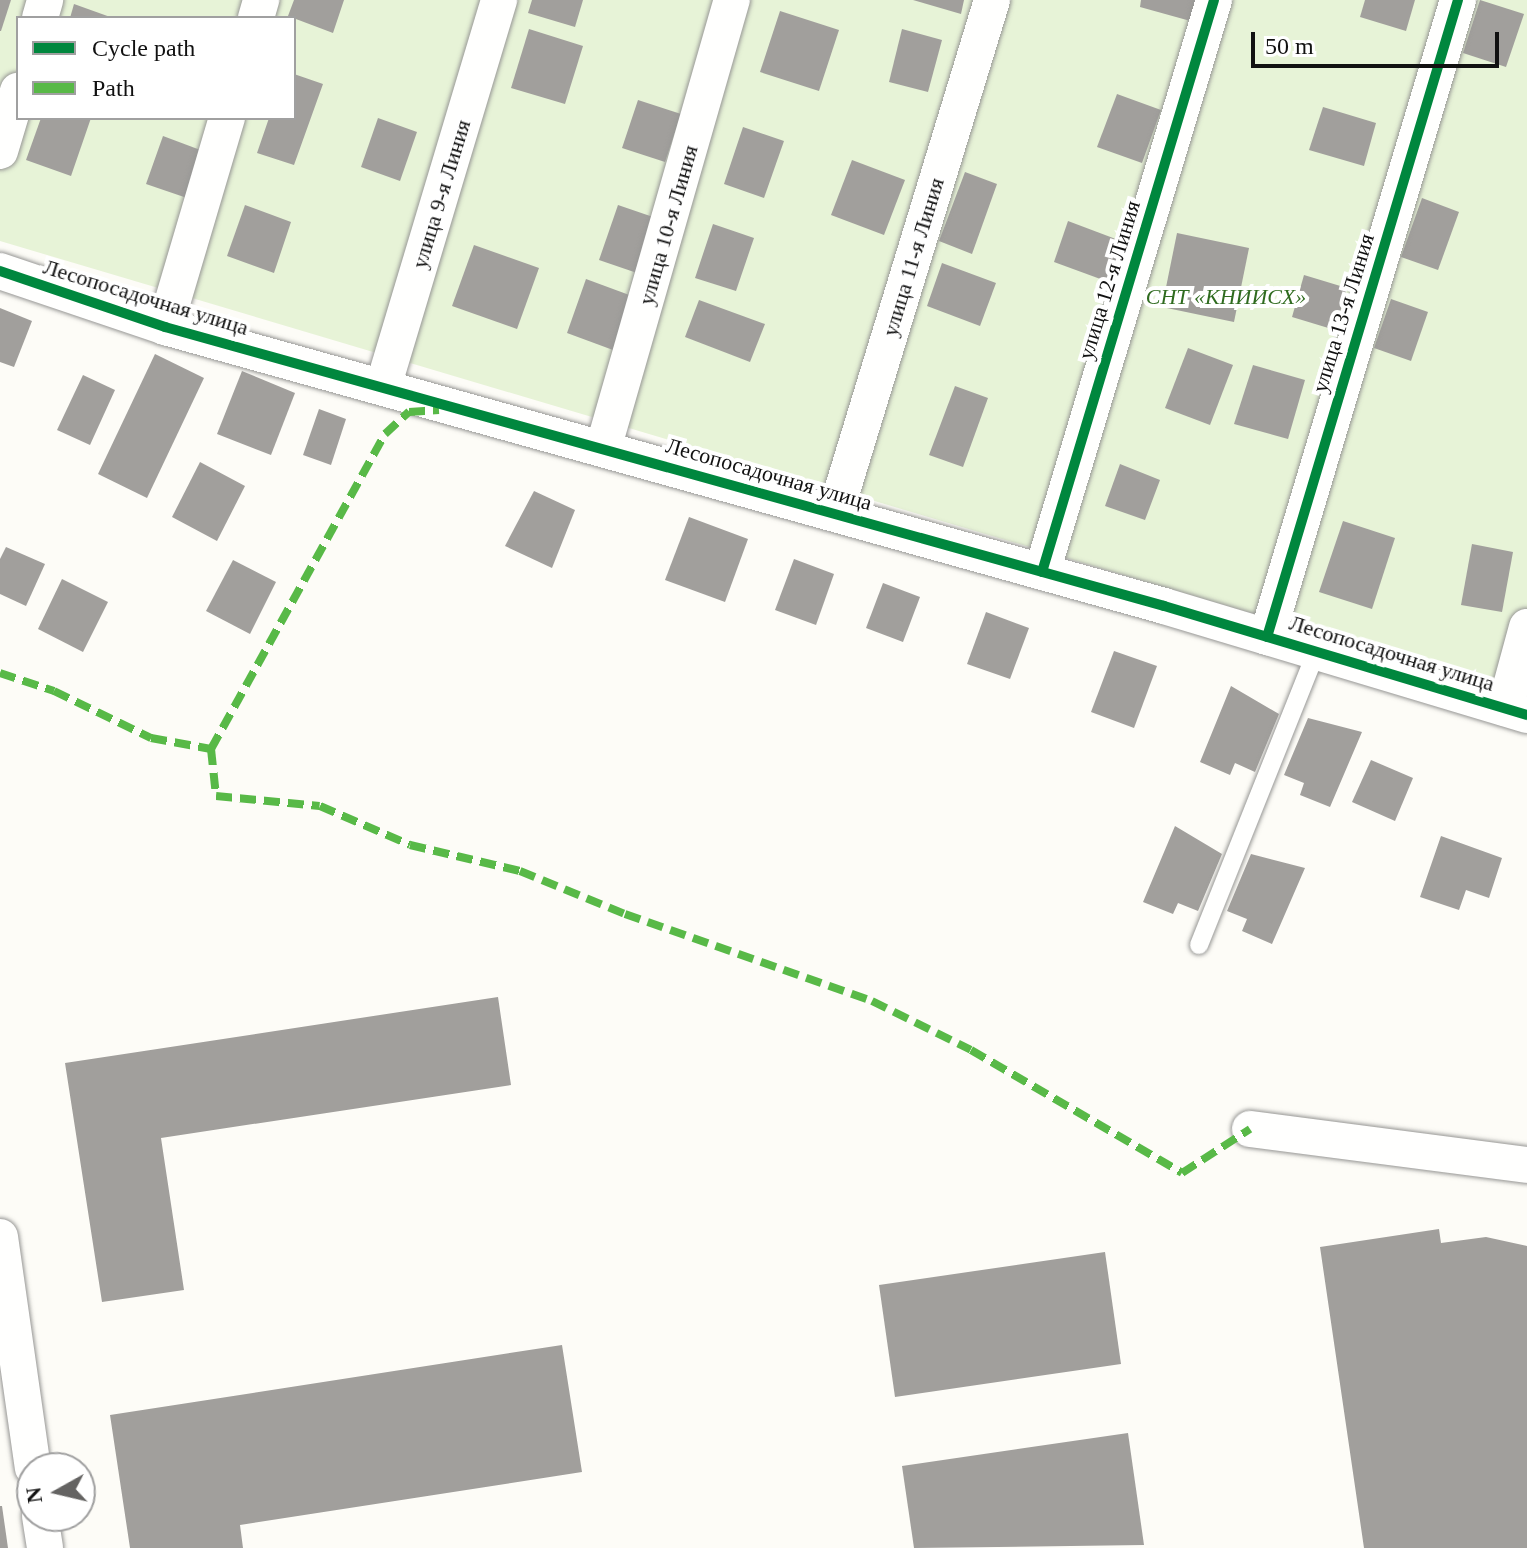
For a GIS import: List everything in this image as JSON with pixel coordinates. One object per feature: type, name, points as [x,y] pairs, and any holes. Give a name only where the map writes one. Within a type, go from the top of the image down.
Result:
[{"type":"street","name":"улица 9-я Линия","points":[[383,387],[499,0]]},
{"type":"street","name":"улица 10-я Линия","points":[[603,449],[732,0]]},
{"type":"street","name":"улица 11-я Линия","points":[[835,514],[992,0]]},
{"type":"street","name":"улица 12-я Линия","points":[[1042,572],[1214,0]]},
{"type":"street","name":"улица 13-я Линия","points":[[1267,637],[1458,0]]},
{"type":"street","points":[[0,151],[16,98]]},
{"type":"street","points":[[165,327],[226,120]]},
{"type":"street","name":"Лесопосадочная улица","points":[[0,271],[165,327],[1042,572],[1516,711]]},
{"type":"street","points":[[1516,711],[1527,627]]},
{"type":"street","points":[[1250,1129],[1527,1165]]},
{"type":"street","points":[[0,1237],[31,1452]]},
{"type":"lane","points":[[1199,945],[1316,652]]},
{"type":"green space","name":"СНТ «КНИИСХ»","points":[[0,0],[1527,0],[1527,695],[0,241]]},
{"type":"building","points":[[0,0],[11,0],[1,31],[0,31]]},
{"type":"building","points":[[294,0],[344,0],[333,33],[296,19],[296,16],[288,16]]},
{"type":"building","points":[[532,0],[583,0],[575,27],[528,13]]},
{"type":"building","points":[[913,0],[964,0],[961,14]]},
{"type":"building","points":[[1141,0],[1200,0],[1194,22],[1140,7]]},
{"type":"building","points":[[1365,0],[1415,0],[1406,31],[1360,17]]},
{"type":"building","points":[[1480,0],[1524,14],[1506,67],[1463,53]]},
{"type":"building","points":[[74,4],[107,16],[71,16]]},
{"type":"building","points":[[780,11],[839,30],[819,91],[760,72]]},
{"type":"building","points":[[529,29],[583,46],[565,104],[511,88]]},
{"type":"building","points":[[902,29],[942,40],[928,92],[889,82]]},
{"type":"building","points":[[296,75],[323,84],[294,165],[257,153],[268,120],[296,120]]},
{"type":"building","points":[[1117,94],[1161,110],[1142,163],[1097,147]]},
{"type":"building","points":[[638,100],[681,114],[665,162],[622,148]]},
{"type":"building","points":[[1323,107],[1376,123],[1364,166],[1309,150]]},
{"type":"building","points":[[378,118],[417,132],[400,181],[361,167]]},
{"type":"building","points":[[40,120],[90,120],[71,176],[26,160]]},
{"type":"building","points":[[743,127],[784,141],[764,198],[724,184]]},
{"type":"building","points":[[163,136],[203,151],[187,198],[146,184]]},
{"type":"building","points":[[852,160],[905,180],[884,235],[831,215]]},
{"type":"building","points":[[965,172],[997,184],[972,254],[939,241]]},
{"type":"building","points":[[1422,198],[1459,212],[1438,270],[1401,257]]},
{"type":"building","points":[[245,205],[291,222],[274,273],[227,256]]},
{"type":"building","points":[[618,205],[656,218],[637,273],[599,260]]},
{"type":"building","points":[[1068,221],[1129,244],[1114,284],[1054,262]]},
{"type":"building","points":[[713,224],[754,238],[736,291],[695,278]]},
{"type":"building","points":[[1177,233],[1249,248],[1234,322],[1162,307]]},
{"type":"building","points":[[474,245],[539,268],[517,329],[452,306]]},
{"type":"building","points":[[942,263],[996,283],[980,326],[927,306]]},
{"type":"building","points":[[1304,275],[1347,288],[1335,330],[1292,317]]},
{"type":"building","points":[[586,279],[632,296],[613,350],[567,333]]},
{"type":"building","points":[[1391,299],[1428,312],[1411,361],[1374,348]]},
{"type":"building","points":[[699,300],[765,324],[750,362],[685,337]]},
{"type":"building","points":[[0,308],[32,321],[14,367],[0,362]]},
{"type":"building","points":[[1188,348],[1233,365],[1210,425],[1165,408]]},
{"type":"building","points":[[155,354],[204,378],[147,498],[98,474]]},
{"type":"building","points":[[1253,365],[1305,380],[1288,439],[1234,424]]},
{"type":"building","points":[[242,371],[295,393],[271,455],[217,434]]},
{"type":"building","points":[[83,375],[115,390],[90,445],[57,430]]},
{"type":"building","points":[[955,386],[988,398],[963,467],[929,455]]},
{"type":"building","points":[[319,409],[346,419],[331,465],[303,455]]},
{"type":"building","points":[[200,462],[245,486],[217,541],[172,517]]},
{"type":"building","points":[[1120,464],[1160,480],[1145,520],[1105,506]]},
{"type":"building","points":[[534,491],[575,510],[552,568],[505,546]]},
{"type":"building","points":[[689,517],[748,539],[725,602],[665,580]]},
{"type":"building","points":[[1343,521],[1395,538],[1372,609],[1319,592]]},
{"type":"building","points":[[1472,544],[1513,552],[1502,612],[1461,605]]},
{"type":"building","points":[[6,547],[45,564],[26,606],[0,594],[0,559]]},
{"type":"building","points":[[794,559],[834,574],[816,625],[775,610]]},
{"type":"building","points":[[233,560],[276,582],[250,634],[206,611]]},
{"type":"building","points":[[62,579],[108,602],[83,652],[38,629]]},
{"type":"building","points":[[883,583],[920,597],[903,642],[866,628]]},
{"type":"building","points":[[986,612],[1029,628],[1010,679],[967,664]]},
{"type":"building","points":[[1114,651],[1157,666],[1134,728],[1091,712]]},
{"type":"building","points":[[1231,686],[1279,714],[1255,772],[1235,763],[1230,775],[1200,762]]},
{"type":"building","points":[[1308,718],[1362,732],[1330,807],[1300,795],[1304,783],[1284,775]]},
{"type":"building","points":[[1371,760],[1413,778],[1395,821],[1352,802]]},
{"type":"building","points":[[1175,826],[1222,854],[1198,911],[1178,903],[1173,914],[1143,902]]},
{"type":"building","points":[[1441,836],[1502,858],[1489,898],[1466,890],[1459,910],[1420,897]]},
{"type":"building","points":[[1251,854],[1305,868],[1272,944],[1242,931],[1247,919],[1227,911]]},
{"type":"building","points":[[498,997],[511,1085],[161,1138],[184,1290],[102,1302],[65,1063]]},
{"type":"building","points":[[1439,1229],[1441,1243],[1486,1237],[1527,1246],[1527,1548],[1364,1548],[1320,1247]]},
{"type":"building","points":[[1105,1252],[1121,1364],[895,1397],[879,1285]]},
{"type":"building","points":[[562,1345],[582,1472],[240,1525],[243,1548],[130,1548],[110,1415]]},
{"type":"building","points":[[1128,1433],[1144,1545],[914,1548],[902,1466]]},
{"type":"building","points":[[2,1506],[8,1548],[0,1548]]},
{"type":"marked path","points":[[0,673],[54,691],[151,738],[211,749],[385,434],[409,412],[439,410]]},
{"type":"marked path","points":[[211,749],[216,796],[320,806],[410,845],[520,871],[625,914],[872,1001],[971,1050],[1182,1173],[1250,1129]]},
{"type":"cycle path","points":[[1042,572],[1214,0]]},
{"type":"cycle path","points":[[1267,637],[1458,0]]},
{"type":"cycle path","points":[[0,271],[165,327],[1164,606],[1527,715]]}]
